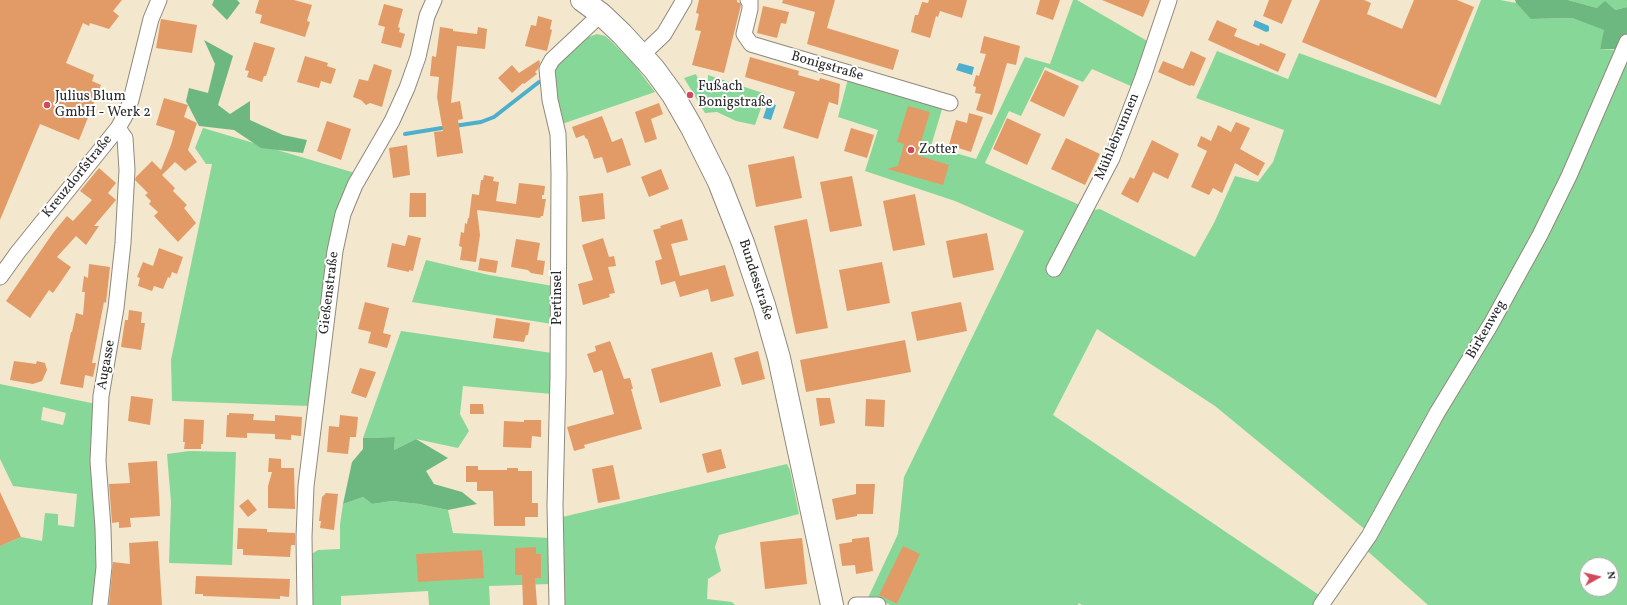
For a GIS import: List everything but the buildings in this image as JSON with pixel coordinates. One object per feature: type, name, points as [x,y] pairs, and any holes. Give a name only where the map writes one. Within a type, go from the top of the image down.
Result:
[{"type":"main road","name":"Bundesstraße","points":[[582,0],[601,14],[622,34],[654,69],[673,95],[692,128],[719,182],[743,243],[764,305],[779,358],[832,605]]},
{"type":"street","name":"Kreuzdorfstraße","points":[[0,277],[23,246],[118,128],[126,114],[131,100],[144,46],[159,0]]},
{"type":"street","name":"Gießenstraße","points":[[305,605],[304,537],[306,486],[337,244],[343,214],[355,185],[392,121],[407,88],[418,57],[427,16],[434,0]]},
{"type":"street","points":[[642,55],[664,34],[684,0]]},
{"type":"street","name":"Bonigstraße","points":[[748,0],[750,1],[750,9],[744,34],[751,44],[950,103]]},
{"type":"street","name":"Mühlebrunnen","points":[[1054,269],[1112,158],[1143,77],[1169,0]]},
{"type":"street","name":"Pertinsel","points":[[557,605],[555,505],[558,369],[559,173],[558,134],[550,100],[547,69],[552,60],[601,14]]},
{"type":"street","name":"Birkenweg","points":[[1321,605],[1369,536],[1437,413],[1491,324],[1540,235],[1569,176],[1627,42]]},
{"type":"street","name":"Augasse","points":[[100,605],[104,567],[98,460],[101,396],[117,302],[123,243],[126,170],[125,138],[118,128]]},
{"type":"street","points":[[856,605],[878,605]]},
{"type":"green space","points":[[214,0],[237,0],[240,3],[227,20],[212,5]]},
{"type":"green space","points":[[1073,0],[1077,0],[1149,42],[1133,87],[1092,69],[1083,82],[1045,67],[1021,116],[1009,111],[985,163],[1082,206],[1089,211],[1100,209],[1195,257],[1214,223],[1235,176],[1258,182],[1273,162],[1284,130],[1196,98],[1217,51],[1288,79],[1299,53],[1440,105],[1481,0],[1500,0],[1516,3],[1532,19],[1572,18],[1605,30],[1600,49],[1618,50],[1570,167],[1523,260],[1367,531],[1215,406],[1097,329],[1053,415],[1322,597],[1317,605],[1082,605],[1079,603],[1078,605],[890,605],[884,602],[867,600],[898,534],[904,477],[1024,231],[955,201],[865,171],[878,130],[838,117],[848,79],[943,106],[931,146],[976,159],[1025,57],[1050,64]]},
{"type":"green space","points":[[1515,0],[1568,0],[1597,8],[1605,1],[1615,10],[1627,7],[1627,49],[1600,49],[1604,30],[1572,18],[1531,19]]},
{"type":"green space","points":[[1568,0],[1627,0],[1627,7],[1615,10],[1597,8]]},
{"type":"green space","points":[[597,34],[605,36],[633,63],[655,92],[559,125],[554,68],[583,39]]},
{"type":"green space","points":[[204,40],[233,56],[218,105],[230,114],[250,101],[250,120],[283,135],[307,140],[303,153],[261,148],[234,130],[199,126],[186,101],[189,88],[208,93],[215,64]]},
{"type":"green space","points":[[1627,51],[1627,605],[1428,605],[1364,548],[1447,403]]},
{"type":"green space","points":[[696,74],[699,81],[708,82],[708,75],[766,94],[755,125],[736,121],[717,112],[705,113],[684,78]]},
{"type":"green space","points":[[203,128],[355,173],[309,406],[172,401],[171,360],[212,164],[206,164],[195,148]]},
{"type":"green space","points":[[426,260],[489,275],[553,286],[552,324],[412,302]]},
{"type":"green space","points":[[401,331],[552,353],[552,394],[463,386],[460,414],[469,431],[458,448],[416,439],[394,450],[395,437],[363,438]]},
{"type":"green space","points":[[0,384],[96,404],[100,537],[95,605],[0,605],[0,542],[2,545],[21,537],[42,541],[45,513],[58,514],[58,525],[74,527],[77,494],[13,486],[0,459]],"holes":[[[43,407],[66,413],[63,425],[41,420]]]},
{"type":"green space","points":[[395,437],[394,450],[416,439],[448,458],[426,471],[434,484],[462,492],[477,504],[448,510],[419,504],[392,501],[372,504],[363,497],[343,504],[352,462],[363,449],[363,438]]},
{"type":"green space","points":[[189,451],[236,452],[232,565],[169,563],[171,502],[167,454]]},
{"type":"green space","points":[[787,464],[790,470],[799,514],[719,535],[715,547],[721,571],[708,579],[707,599],[732,602],[735,605],[562,605],[558,518]]},
{"type":"green space","points":[[363,497],[372,504],[392,501],[419,504],[448,510],[453,533],[550,538],[550,584],[489,586],[490,605],[429,605],[428,591],[341,596],[341,605],[311,605],[310,555],[318,550],[340,549],[340,524],[343,504]]},
{"type":"water","points":[[1255,20],[1269,26],[1269,31],[1266,32],[1253,26]]},
{"type":"water","points":[[959,63],[974,67],[972,75],[956,70]]},
{"type":"water","points":[[768,103],[776,105],[771,120],[763,118]]},
{"type":"waterway","points":[[454,126],[481,122],[494,117],[539,82]]},
{"type":"waterway","points":[[405,134],[448,127]]},
{"type":"place","name":"Fußach Bonigstraße","points":[[690,95]]},
{"type":"place","name":"Julius Blum GmbH - Werk 2","points":[[47,105]]},
{"type":"place","name":"Zotter","points":[[911,150]]}]
